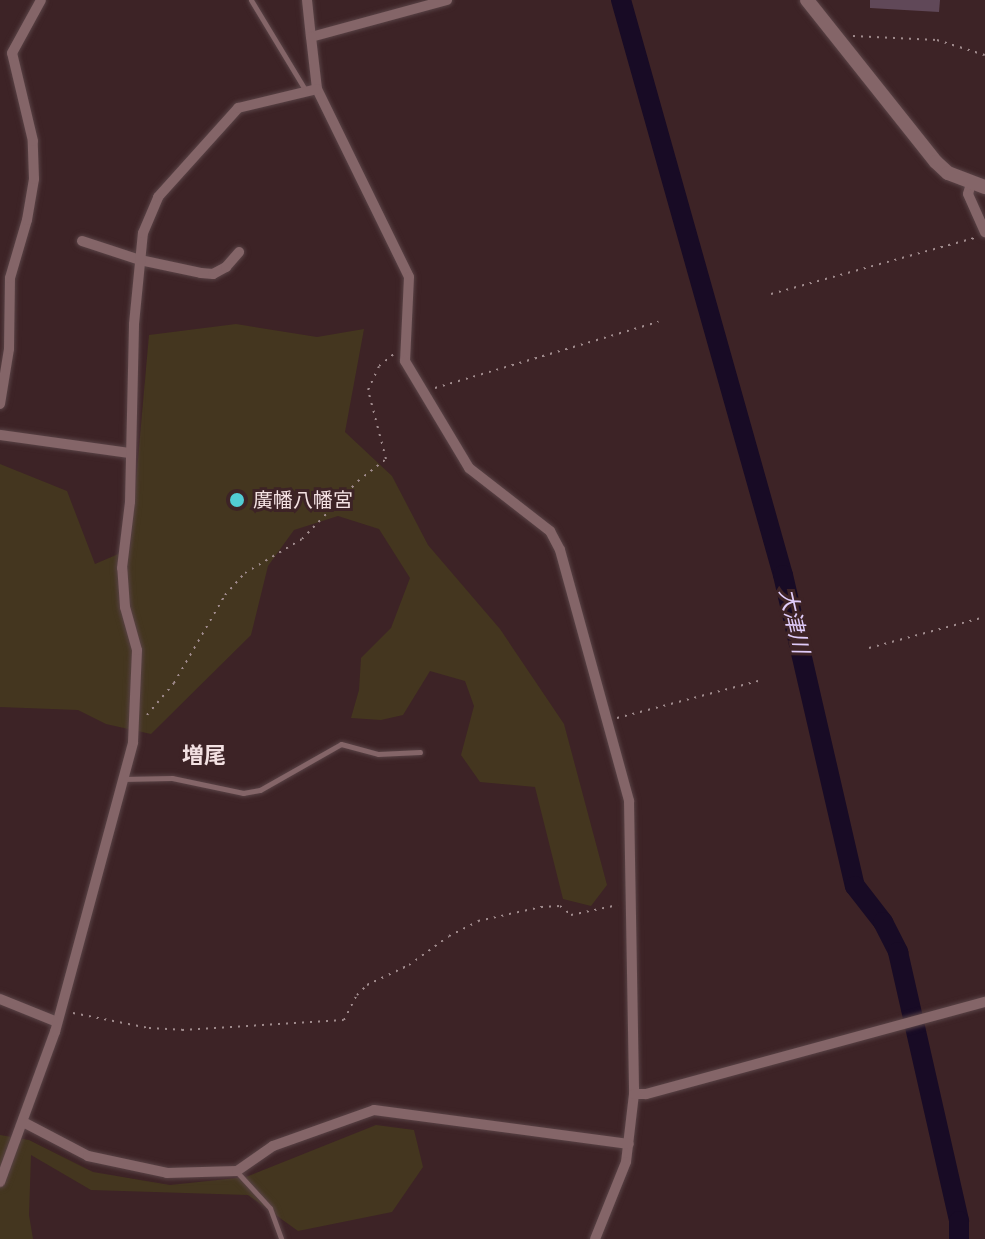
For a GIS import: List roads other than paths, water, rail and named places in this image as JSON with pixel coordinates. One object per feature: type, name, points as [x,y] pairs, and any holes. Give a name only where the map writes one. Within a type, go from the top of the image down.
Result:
[{"type":"street","points":[[0,404],[9,349],[10,278],[34,179],[33,141],[12,53],[41,0]]},
{"type":"street","points":[[307,0],[312,90],[409,277],[403,353],[422,392],[469,468],[550,531],[560,550],[629,801],[634,1094],[626,1162],[595,1239]]},
{"type":"street","points":[[311,37],[447,0]]},
{"type":"street","points":[[807,0],[936,162],[948,173],[978,185],[968,194],[985,233]]},
{"type":"street","points":[[0,1182],[25,1123],[59,1017],[135,727],[137,650],[122,587],[134,324],[143,233],[158,197],[238,108],[312,90]]},
{"type":"street","points":[[82,241],[140,260],[213,274],[226,267],[239,252]]},
{"type":"street","points":[[0,435],[130,453]]},
{"type":"street","points":[[0,999],[59,1017]]},
{"type":"street","points":[[634,1094],[646,1094],[985,1002]]},
{"type":"street","points":[[25,1123],[98,1160],[167,1173],[237,1171],[273,1146],[374,1110],[629,1144]]},
{"type":"lane","points":[[251,0],[312,90]]},
{"type":"lane","points":[[121,779],[172,778],[243,793],[260,790],[341,744],[378,754],[420,752]]},
{"type":"lane","points":[[237,1171],[270,1208],[281,1239]]},
{"type":"waterway","name":"大津川","points":[[621,0],[783,575],[855,886],[883,922],[898,952],[959,1221],[959,1239]]},
{"type":"place","name":"廣幡八幡宮","points":[[237,500]]},
{"type":"district","name":"増尾","points":[[204,756]]}]
